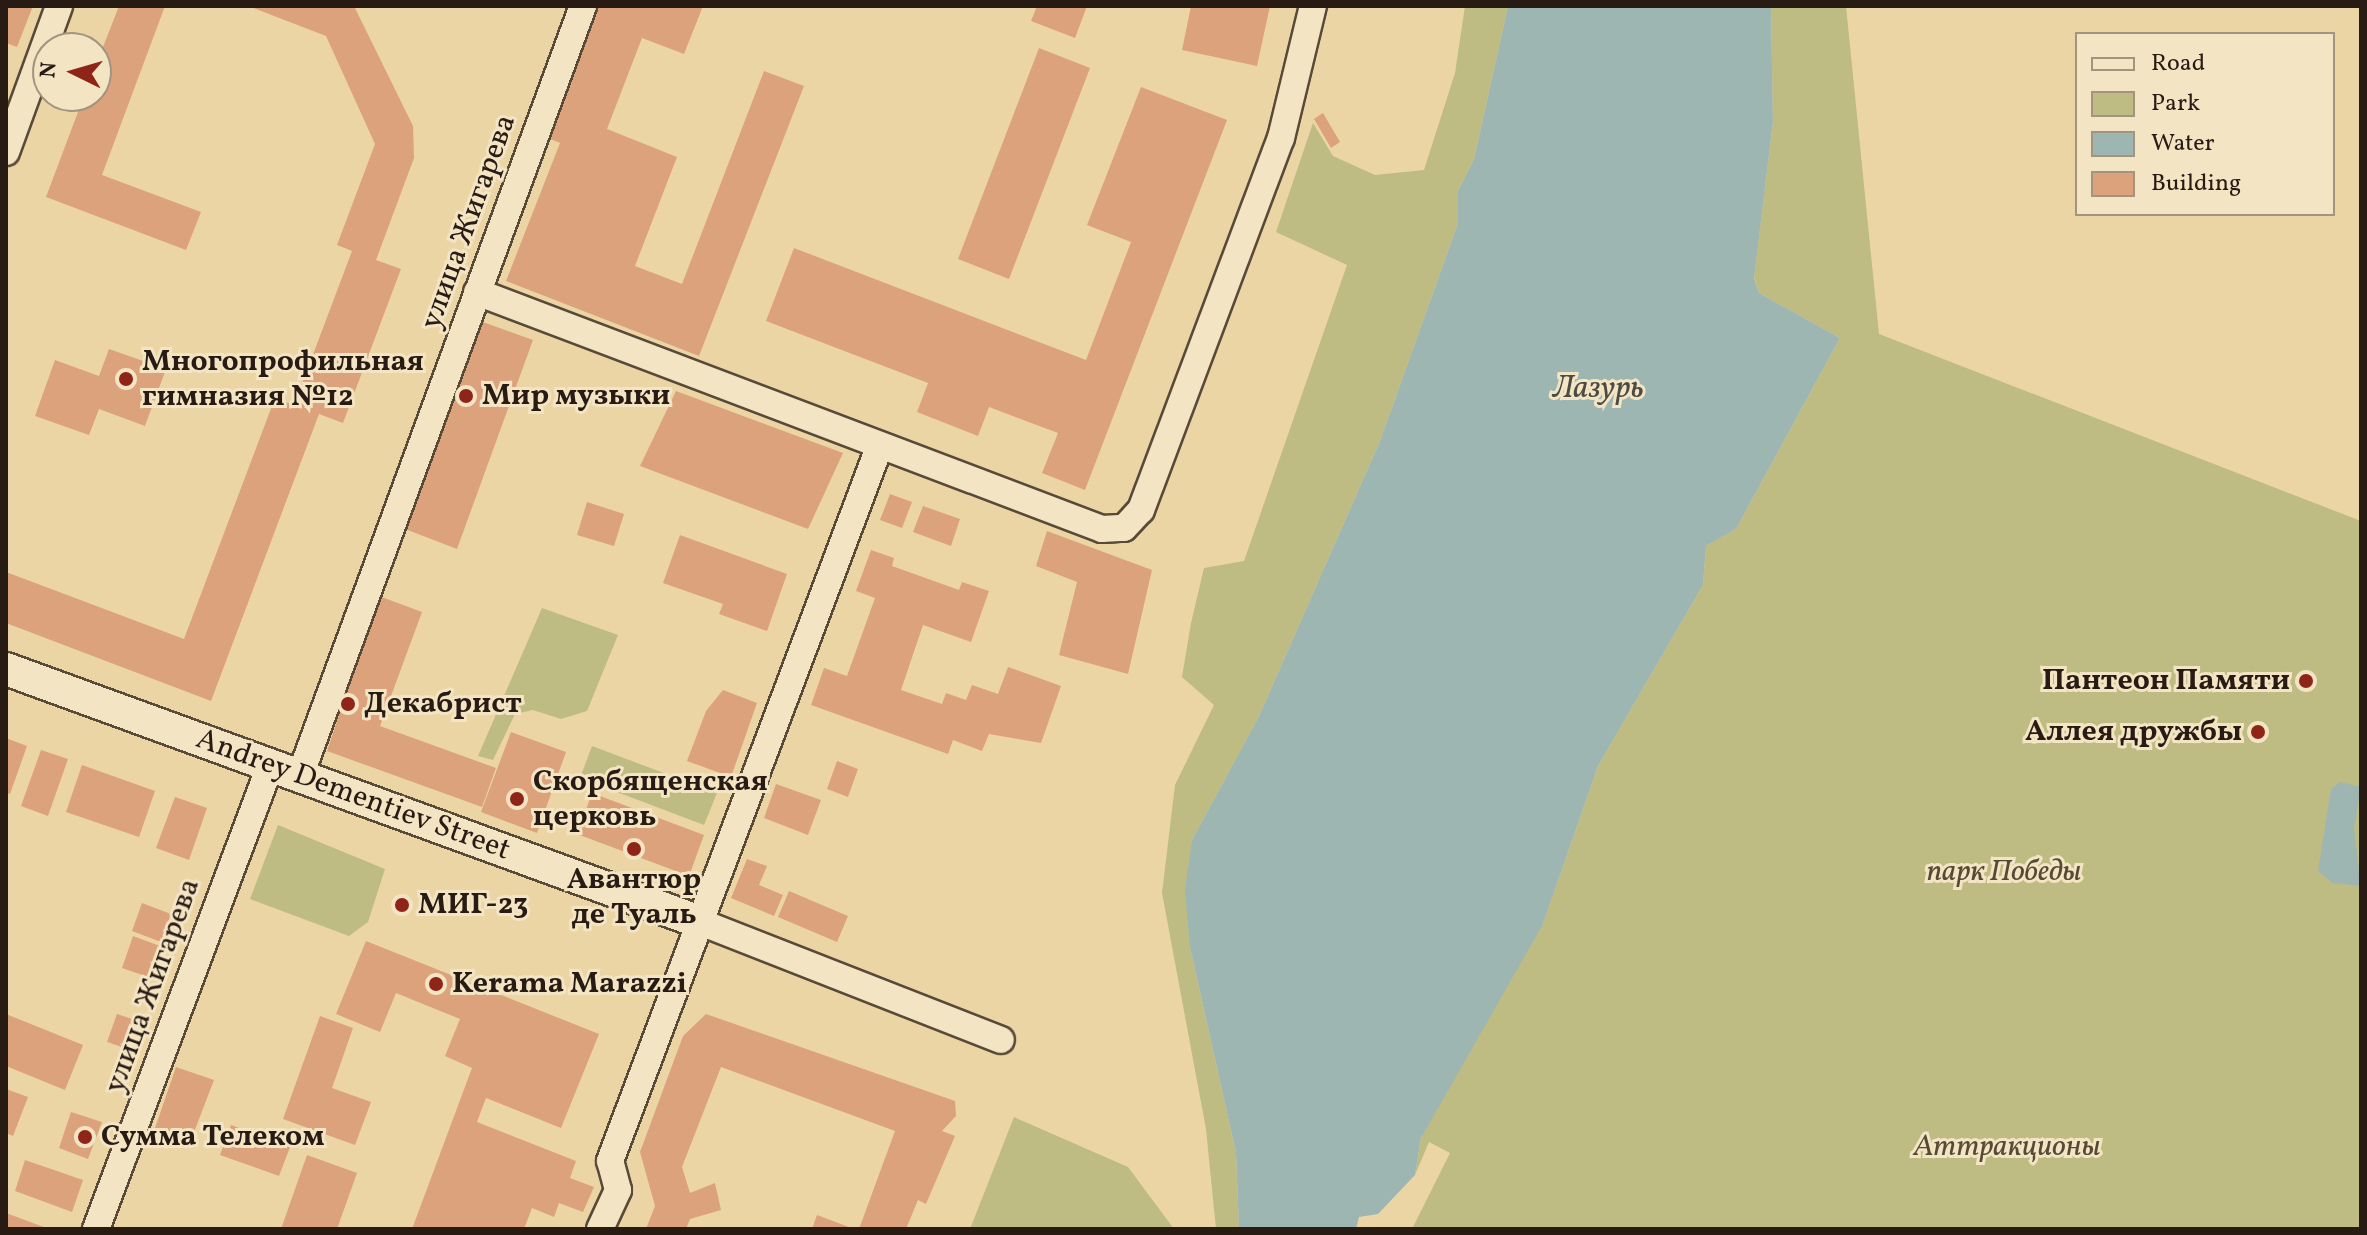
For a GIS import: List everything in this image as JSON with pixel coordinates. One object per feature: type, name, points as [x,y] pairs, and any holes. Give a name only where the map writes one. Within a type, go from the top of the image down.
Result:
[{"type":"street","points":[[6,152],[59,6]]},
{"type":"street","name":"улица Жигарева","points":[[96,1229],[477,292],[583,6]]},
{"type":"street","points":[[477,292],[1102,529],[1134,521],[1281,138],[1313,6]]},
{"type":"street","points":[[600,1229],[618,1190],[610,1161],[880,445]]},
{"type":"street","name":"Andrey Dementiev Street","points":[[6,669],[700,922]]},
{"type":"street","points":[[700,922],[1001,1040]]},
{"type":"green space","points":[[1465,6],[1508,6],[1474,159],[1458,191],[1458,223],[1380,441],[1259,716],[1192,840],[1190,947],[1236,1153],[1239,1229],[1216,1229],[1206,1129],[1162,893],[1175,785],[1214,705],[1182,677],[1191,623],[1204,568],[1244,561],[1347,265],[1276,232],[1313,123],[1333,156],[1375,175],[1424,170],[1455,73]]},
{"type":"green space","name":"парк Победы","points":[[1771,6],[1846,6],[1879,334],[2361,521],[2361,1229],[1412,1229],[1450,1153],[1429,1142],[1415,1175],[1421,1138],[1533,925],[1543,924],[1598,766],[1703,585],[1706,546],[1736,529],[1840,338],[1759,293],[1754,277],[1773,122]]},
{"type":"green space","points":[[542,608],[618,635],[587,711],[561,719],[533,710],[515,714],[493,760],[478,756]]},
{"type":"green space","points":[[592,746],[717,793],[704,825],[580,778]]},
{"type":"green space","points":[[278,825],[385,869],[368,922],[349,936],[250,899]]},
{"type":"green space","points":[[1014,1117],[1128,1167],[1174,1229],[970,1229]]},
{"type":"water","name":"Лазурь","points":[[1508,6],[1771,6],[1773,122],[1754,278],[1759,293],[1840,338],[1736,529],[1706,546],[1703,585],[1598,766],[1543,924],[1421,1138],[1415,1175],[1378,1214],[1359,1217],[1356,1229],[1239,1229],[1236,1153],[1190,947],[1185,890],[1192,840],[1259,716],[1380,441],[1458,223],[1458,191],[1474,159]]},
{"type":"water","points":[[2340,782],[2361,787],[2354,829],[2361,886],[2333,883],[2318,871],[2331,789]]},
{"type":"building","points":[[6,6],[33,6],[17,47],[6,43]]},
{"type":"building","points":[[119,6],[165,6],[102,175],[201,212],[186,250],[46,197],[78,112],[112,112],[112,32],[109,32]]},
{"type":"building","points":[[248,6],[354,6],[413,126],[414,158],[376,260],[401,269],[343,423],[319,414],[211,701],[6,623],[6,572],[184,639],[275,398],[294,405],[352,251],[337,245],[375,144],[326,36]]},
{"type":"building","points":[[593,6],[703,6],[684,54],[642,38],[607,129],[677,157],[635,266],[682,284],[764,71],[804,86],[699,356],[506,281],[560,143],[543,136]]},
{"type":"building","points":[[1037,6],[1087,6],[1075,38],[1031,21]]},
{"type":"building","points":[[1191,6],[1270,6],[1257,66],[1182,50]]},
{"type":"building","points":[[1039,48],[1090,68],[1009,279],[958,259]]},
{"type":"building","points":[[1141,87],[1227,120],[1085,490],[1042,473],[1058,433],[989,407],[978,436],[917,412],[928,383],[766,321],[794,248],[1086,360],[1131,242],[1087,225]]},
{"type":"building","points":[[1323,113],[1340,142],[1331,148],[1314,119]]},
{"type":"building","points":[[480,321],[533,340],[457,549],[405,529]]},
{"type":"building","points":[[109,349],[166,369],[145,426],[99,409],[89,435],[35,416],[55,360],[99,376]]},
{"type":"building","points":[[676,391],[843,453],[808,529],[640,466]]},
{"type":"building","points":[[890,494],[912,502],[902,528],[880,520]]},
{"type":"building","points":[[587,502],[624,514],[614,546],[577,535]]},
{"type":"building","points":[[923,506],[960,519],[951,546],[913,532]]},
{"type":"building","points":[[1047,531],[1152,570],[1128,674],[1059,655],[1077,582],[1036,566]]},
{"type":"building","points":[[680,535],[787,574],[767,631],[719,614],[723,604],[663,583]]},
{"type":"building","points":[[871,550],[894,558],[892,566],[959,590],[962,582],[989,591],[971,642],[923,625],[901,690],[942,704],[946,693],[966,700],[972,685],[998,694],[1008,667],[1061,686],[1041,743],[989,734],[982,751],[953,740],[948,754],[811,705],[824,668],[847,676],[875,598],[856,591]]},
{"type":"building","points":[[379,596],[422,612],[380,726],[496,768],[482,807],[327,751]]},
{"type":"building","points":[[723,690],[757,703],[731,777],[687,761],[706,711]]},
{"type":"building","points":[[511,732],[566,752],[537,833],[481,812]]},
{"type":"building","points":[[6,738],[27,746],[10,794],[6,793]]},
{"type":"building","points":[[41,750],[68,759],[48,816],[21,806]]},
{"type":"building","points":[[837,761],[858,769],[848,797],[827,789]]},
{"type":"building","points":[[82,765],[155,791],[139,837],[66,812]]},
{"type":"building","points":[[776,784],[821,800],[808,835],[764,818]]},
{"type":"building","points":[[592,793],[704,835],[689,876],[577,834]]},
{"type":"building","points":[[175,797],[207,808],[189,860],[156,848]]},
{"type":"building","points":[[747,859],[767,866],[759,885],[783,895],[774,916],[731,898]]},
{"type":"building","points":[[789,891],[848,916],[837,942],[778,917]]},
{"type":"building","points":[[142,903],[171,914],[161,942],[132,931]]},
{"type":"building","points":[[133,936],[160,946],[148,977],[122,968]]},
{"type":"building","points":[[366,941],[599,1034],[561,1128],[486,1098],[477,1122],[576,1161],[570,1178],[594,1187],[583,1212],[559,1203],[554,1217],[532,1208],[524,1229],[412,1229],[472,1068],[445,1056],[460,1019],[396,993],[380,1032],[336,1014]]},
{"type":"building","points":[[6,1014],[83,1045],[65,1090],[6,1066]]},
{"type":"building","points":[[117,1014],[135,1020],[125,1048],[107,1042]]},
{"type":"building","points":[[706,1014],[955,1101],[956,1116],[942,1131],[955,1136],[926,1204],[918,1200],[906,1229],[859,1229],[895,1131],[721,1067],[682,1167],[690,1193],[715,1183],[721,1210],[690,1219],[686,1229],[646,1229],[655,1206],[640,1152],[683,1036]]},
{"type":"building","points":[[320,1016],[353,1028],[332,1088],[371,1102],[355,1145],[283,1119]]},
{"type":"building","points":[[176,1067],[214,1080],[191,1140],[155,1128]]},
{"type":"building","points":[[6,1089],[28,1097],[13,1136],[6,1133]]},
{"type":"building","points":[[71,1112],[102,1122],[88,1159],[59,1148]]},
{"type":"building","points":[[231,1125],[290,1147],[279,1176],[220,1155]]},
{"type":"building","points":[[307,1155],[357,1173],[337,1229],[281,1229]]},
{"type":"building","points":[[25,1160],[83,1180],[72,1212],[15,1191]]},
{"type":"building","points":[[6,1213],[49,1229],[6,1229]]},
{"type":"building","points":[[817,1215],[854,1229],[812,1229]]},
{"type":"place","name":"Многопрофильная гимназия №12","points":[[126,379]]},
{"type":"place","name":"Мир музыки","points":[[466,396]]},
{"type":"place","name":"Пантеон Памяти","points":[[2306,681]]},
{"type":"place","name":"Декабрист","points":[[348,704]]},
{"type":"place","name":"Аллея дружбы","points":[[2258,732]]},
{"type":"place","name":"Скорбященская церковь","points":[[517,799]]},
{"type":"place","name":"Авантюр де Туаль","points":[[634,849]]},
{"type":"place","name":"МИГ-23","points":[[402,905]]},
{"type":"place","name":"Kerama Marazzi","points":[[436,984]]},
{"type":"place","name":"Сумма Телеком","points":[[85,1137]]},
{"type":"park label","name":"Аттракционы","points":[[2007,1147]]}]
